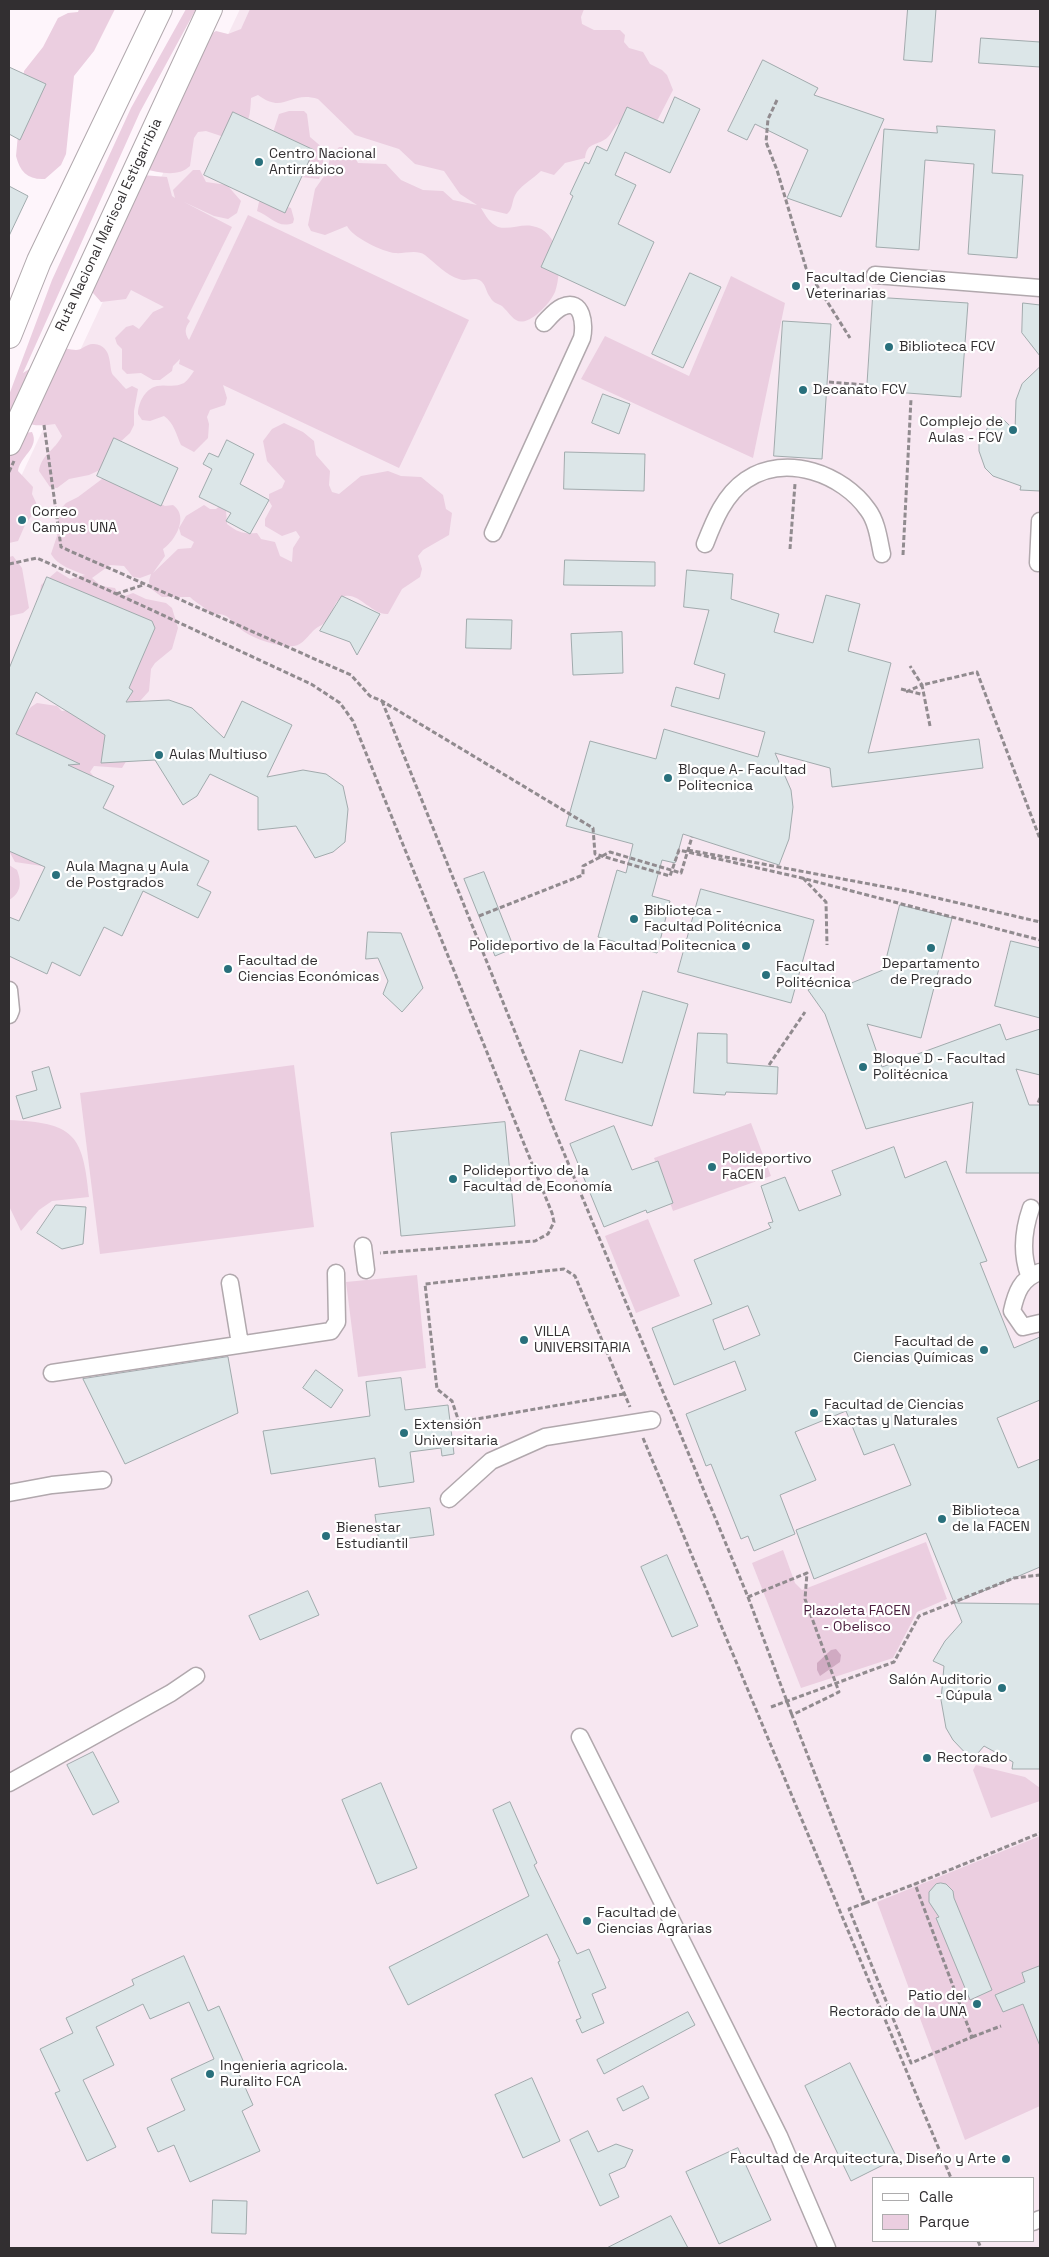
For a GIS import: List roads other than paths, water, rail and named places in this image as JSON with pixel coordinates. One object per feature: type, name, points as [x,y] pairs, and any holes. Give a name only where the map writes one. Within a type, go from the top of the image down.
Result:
[{"type":"highway","points":[[9,336],[39,261],[160,9]]},
{"type":"highway","name":"Ruta Nacional Mariscal Estigarribia","points":[[9,442],[210,9]]},
{"type":"lane","points":[[875,275],[1040,288]]},
{"type":"lane","points":[[493,533],[582,338],[585,324],[583,317],[574,307],[563,306],[544,323]]},
{"type":"lane","points":[[705,544],[716,516],[730,496],[746,480],[765,471],[796,468],[837,480],[850,489],[870,512],[882,554]]},
{"type":"lane","points":[[1038,563],[1040,521]]},
{"type":"lane","points":[[9,990],[11,1010],[9,1015]]},
{"type":"lane","points":[[1031,1208],[1026,1225],[1023,1259],[1035,1274],[1017,1291],[1012,1311],[1023,1327],[1040,1323]]},
{"type":"lane","points":[[52,1373],[331,1331],[337,1322],[336,1273]]},
{"type":"lane","points":[[230,1283],[240,1344]]},
{"type":"lane","points":[[449,1499],[491,1462],[545,1437],[644,1422]]},
{"type":"lane","points":[[9,1493],[52,1485],[103,1480]]},
{"type":"lane","points":[[9,1783],[196,1676]]},
{"type":"lane","points":[[580,1737],[779,2136],[827,2248]]},
{"type":"place","name":"Centro Nacional Antirrábico","points":[[259,162]]},
{"type":"place","name":"Facultad de Ciencias Veterinarias","points":[[796,286]]},
{"type":"place","name":"Biblioteca FCV","points":[[889,347]]},
{"type":"place","name":"Decanato FCV","points":[[803,390]]},
{"type":"place","name":"Complejo de Aulas - FCV","points":[[1013,430]]},
{"type":"place","name":"Correo Campus UNA","points":[[22,520]]},
{"type":"place","name":"Aulas Multiuso","points":[[159,755]]},
{"type":"place","name":"Bloque A- Facultad Politecnica","points":[[668,778]]},
{"type":"place","name":"Aula Magna y Aula de Postgrados","points":[[56,875]]},
{"type":"place","name":"Biblioteca - Facultad Politécnica","points":[[634,919]]},
{"type":"place","name":"Polideportivo de la Facultad Politecnica","points":[[746,946]]},
{"type":"place","name":"Departamento de Pregrado","points":[[931,948]]},
{"type":"place","name":"Facultad de Ciencias Económicas","points":[[228,969]]},
{"type":"place","name":"Facultad Politécnica","points":[[766,975]]},
{"type":"place","name":"Bloque D - Facultad Politécnica","points":[[863,1067]]},
{"type":"place","name":"Polideportivo FaCEN","points":[[712,1167]]},
{"type":"place","name":"Polideportivo de la Facultad de Economía","points":[[453,1179]]},
{"type":"place","name":"VILLA UNIVERSITARIA","points":[[524,1340]]},
{"type":"place","name":"Facultad de Ciencias Químicas","points":[[984,1350]]},
{"type":"place","name":"Facultad de Ciencias Exactas y Naturales","points":[[814,1413]]},
{"type":"place","name":"Extensión Universitaria","points":[[404,1433]]},
{"type":"place","name":"Biblioteca de la FACEN","points":[[942,1519]]},
{"type":"place","name":"Bienestar Estudiantil","points":[[326,1536]]},
{"type":"place","name":"Salón Auditorio - Cúpula","points":[[1002,1688]]},
{"type":"place","name":"Rectorado","points":[[927,1758]]},
{"type":"place","name":"Facultad de Ciencias Agrarias","points":[[587,1921]]},
{"type":"place","name":"Patio del Rectorado de la UNA","points":[[977,2004]]},
{"type":"place","name":"Ingenieria agricola. Ruralito FCA","points":[[210,2074]]},
{"type":"place","name":"Facultad de Arquitectura, Diseño y Arte","points":[[1006,2159]]},
{"type":"park label","name":"Plazoleta FACEN - Obelisco","points":[[857,1619]]}]
